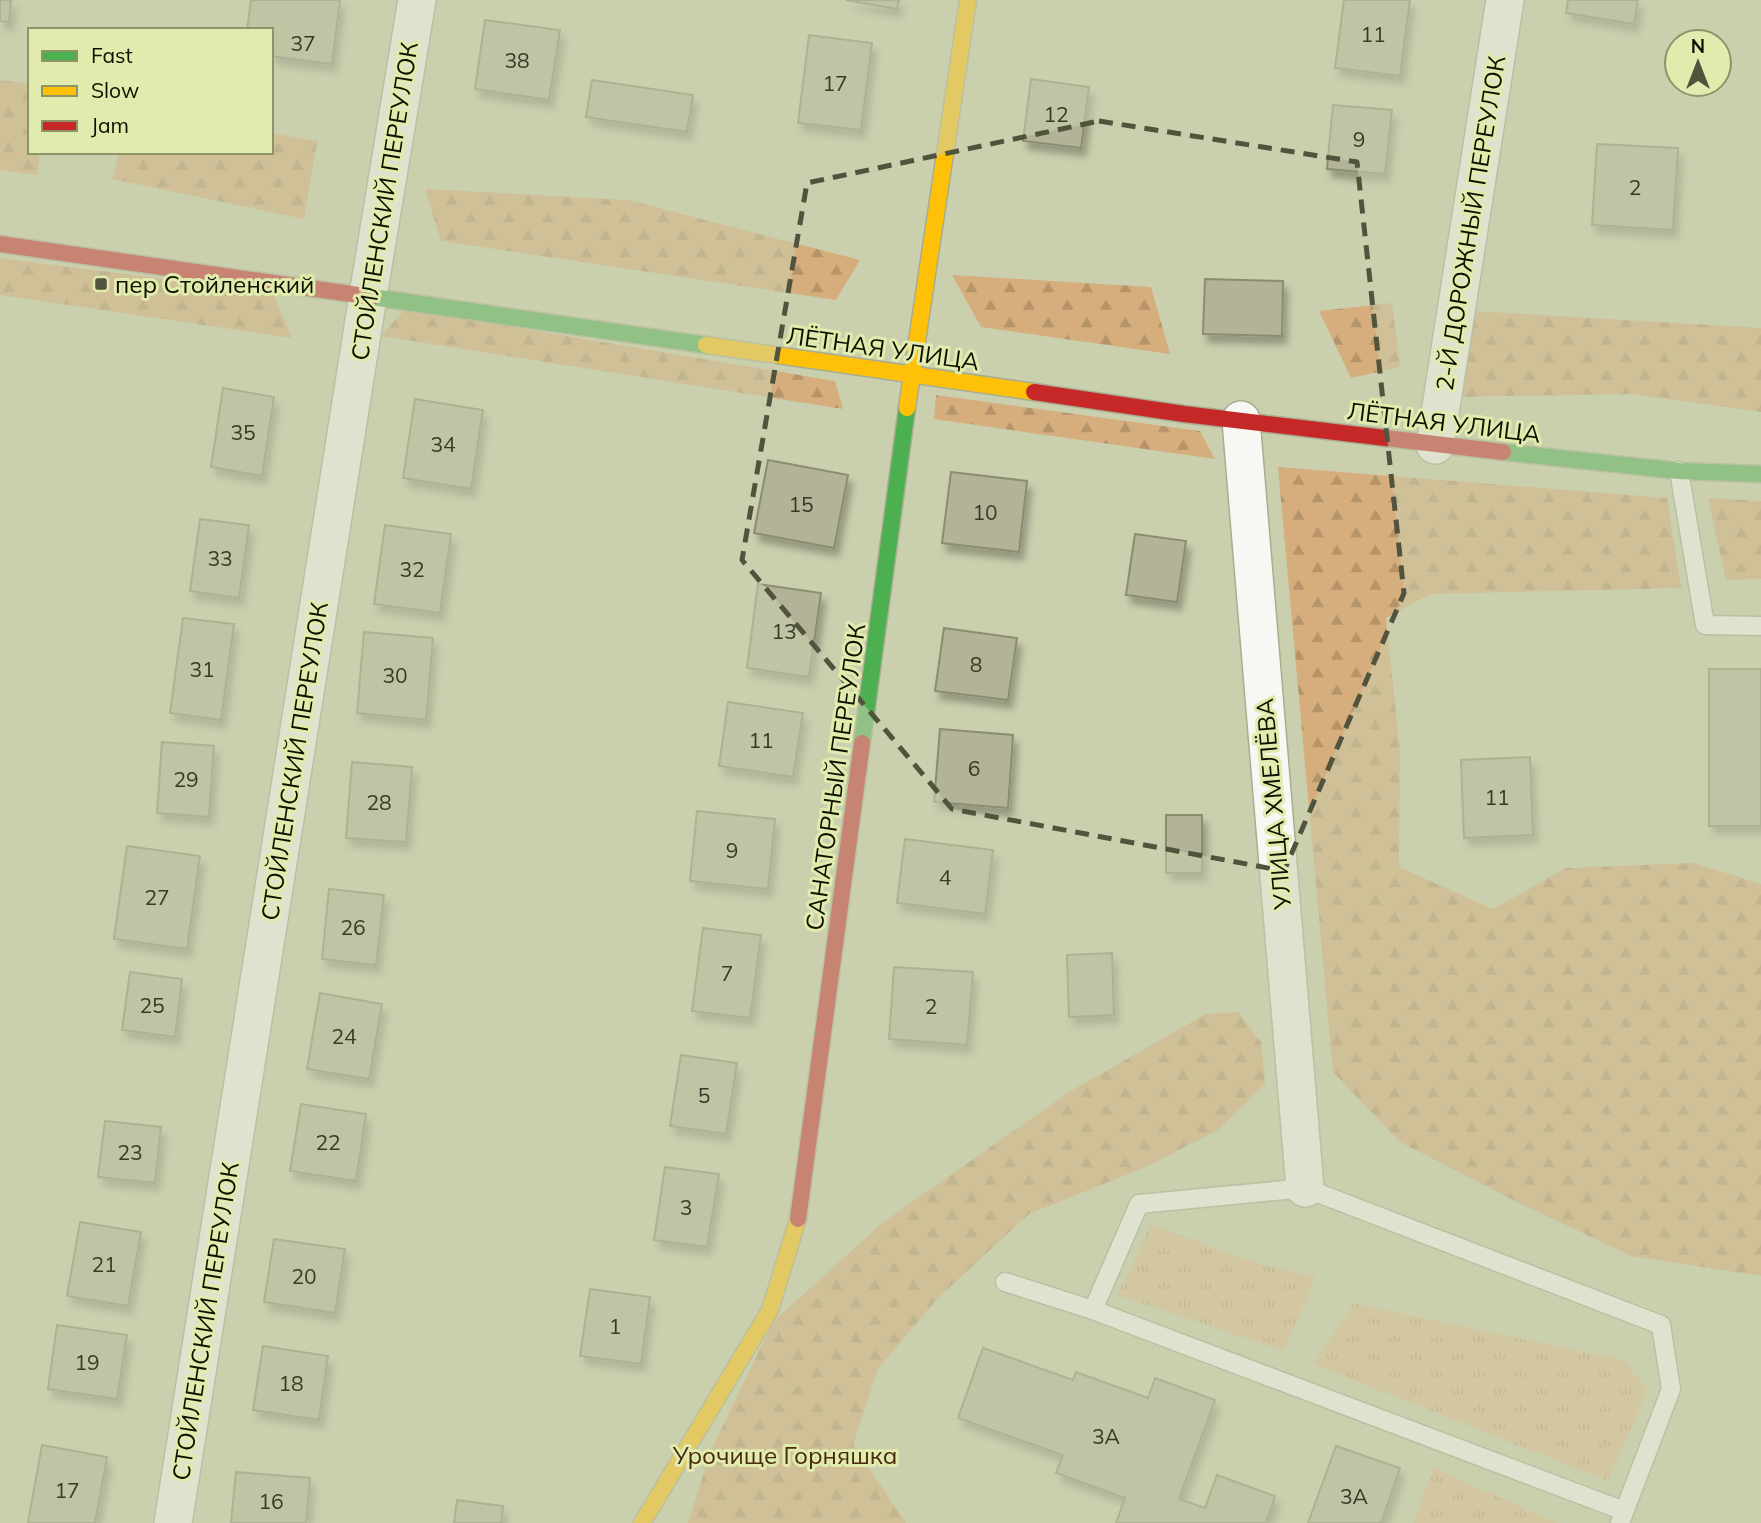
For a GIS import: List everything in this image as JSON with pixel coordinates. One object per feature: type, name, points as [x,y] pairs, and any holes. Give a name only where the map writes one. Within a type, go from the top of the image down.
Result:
[{"type":"street","name":"СТОЙЛЕНСКИЙ ПЕРЕУЛОК","points":[[173,1523],[417,0]]},
{"type":"street","name":"САНАТОРНЫЙ ПЕРЕУЛОК","points":[[642,1523],[770,1310],[801,1210],[911,375],[968,0]]},
{"type":"street","name":"2-Й ДОРОЖНЫЙ ПЕРЕУЛОК","points":[[1436,445],[1505,0]]},
{"type":"street","name":"ЛЁТНАЯ УЛИЦА","points":[[0,244],[1184,414],[1679,471],[1761,474]]},
{"type":"street","name":"УЛИЦА ХМЕЛЁВА","points":[[1241,420],[1305,1188]]},
{"type":"lane","points":[[1679,471],[1705,625],[1761,626]]},
{"type":"lane","points":[[1005,1282],[1093,1310],[1622,1517],[1671,1389],[1661,1325],[1305,1188],[1139,1204],[1093,1310]]},
{"type":"highlighted area","points":[[1099,121],[1357,162],[1404,593],[1284,871],[952,809],[742,560],[807,183]]},
{"type":"green space","points":[[0,80],[28,84],[28,154],[40,154],[37,175],[0,170]]},
{"type":"green space","points":[[273,133],[317,141],[304,219],[112,179],[118,154],[273,154]]},
{"type":"green space","points":[[425,189],[628,200],[860,260],[836,300],[441,241]]},
{"type":"green space","points":[[0,258],[273,293],[292,338],[0,295]]},
{"type":"green space","points":[[952,275],[1151,287],[1170,354],[981,327]]},
{"type":"green space","points":[[1392,303],[1400,367],[1351,378],[1319,311]]},
{"type":"green space","points":[[405,309],[835,381],[843,409],[381,336]]},
{"type":"green space","points":[[1474,311],[1761,328],[1761,412],[1632,394],[1462,397]]},
{"type":"green space","points":[[936,395],[1200,431],[1215,459],[934,419]]},
{"type":"green space","points":[[1278,467],[1667,498],[1681,588],[1430,594],[1386,618],[1400,750],[1399,867],[1493,909],[1566,868],[1694,863],[1761,884],[1761,1276],[1631,1256],[1513,1200],[1400,1142],[1333,1072]]},
{"type":"green space","points":[[1708,498],[1761,501],[1761,579],[1726,580]]},
{"type":"green space","name":"Урочище Горняшка","points":[[1238,1012],[1261,1042],[1265,1084],[1218,1130],[1146,1167],[1029,1214],[937,1299],[878,1369],[853,1444],[906,1523],[688,1523],[711,1450],[773,1322],[882,1223],[1069,1092],[1206,1014]]},
{"type":"green space","points":[[1151,1225],[1260,1264],[1316,1277],[1284,1351],[1117,1295]]},
{"type":"green space","points":[[1354,1303],[1623,1360],[1648,1390],[1608,1481],[1313,1364]]},
{"type":"green space","points":[[1434,1468],[1557,1523],[1413,1523]]},
{"type":"building","points":[[0,0],[11,0],[9,22],[0,21]]},
{"type":"building","points":[[251,0],[340,0],[332,64],[273,56],[273,28],[247,28]]},
{"type":"building","points":[[846,0],[899,0],[897,9]]},
{"type":"building","points":[[1344,0],[1410,0],[1400,76],[1335,68]]},
{"type":"building","points":[[1568,0],[1638,0],[1634,24],[1566,13]]},
{"type":"building","points":[[485,20],[560,30],[549,100],[475,89]]},
{"type":"building","points":[[809,35],[872,43],[861,130],[798,123]]},
{"type":"building","points":[[1031,79],[1089,87],[1081,148],[1023,141]]},
{"type":"building","points":[[592,80],[693,95],[687,132],[586,117]]},
{"type":"building","points":[[1333,105],[1392,110],[1385,174],[1327,169]]},
{"type":"building","points":[[1597,144],[1678,148],[1673,230],[1592,225]]},
{"type":"building","points":[[1205,279],[1283,281],[1282,336],[1203,334]]},
{"type":"building","points":[[223,388],[274,397],[262,476],[211,467]]},
{"type":"building","points":[[415,399],[483,410],[471,489],[403,478]]},
{"type":"building","points":[[768,460],[848,475],[834,548],[754,533]]},
{"type":"building","points":[[951,472],[1027,481],[1019,552],[942,543]]},
{"type":"building","points":[[200,519],[249,525],[239,598],[190,591]]},
{"type":"building","points":[[385,525],[451,534],[440,613],[374,604]]},
{"type":"building","points":[[1135,534],[1186,541],[1177,602],[1126,595]]},
{"type":"building","points":[[758,584],[821,593],[809,677],[747,668]]},
{"type":"building","points":[[183,618],[234,624],[221,720],[170,713]]},
{"type":"building","points":[[944,628],[1017,638],[1008,700],[935,691]]},
{"type":"building","points":[[364,632],[433,638],[426,720],[357,713]]},
{"type":"building","points":[[1709,669],[1761,669],[1761,826],[1709,826]]},
{"type":"building","points":[[728,702],[803,713],[793,777],[719,766]]},
{"type":"building","points":[[940,729],[1013,735],[1008,808],[934,802]]},
{"type":"building","points":[[162,742],[214,746],[209,817],[157,813]]},
{"type":"building","points":[[1530,757],[1533,835],[1464,838],[1461,760]]},
{"type":"building","points":[[352,762],[412,767],[406,842],[346,838]]},
{"type":"building","points":[[697,811],[775,819],[768,889],[690,881]]},
{"type":"building","points":[[1166,815],[1202,815],[1202,873],[1166,873]]},
{"type":"building","points":[[905,839],[993,850],[985,914],[897,903]]},
{"type":"building","points":[[127,846],[200,856],[187,949],[114,939]]},
{"type":"building","points":[[329,889],[384,895],[376,965],[322,959]]},
{"type":"building","points":[[703,928],[761,935],[750,1018],[692,1011]]},
{"type":"building","points":[[1112,953],[1114,1015],[1069,1017],[1067,955]]},
{"type":"building","points":[[894,967],[973,972],[967,1045],[889,1039]]},
{"type":"building","points":[[130,972],[182,979],[175,1037],[122,1030]]},
{"type":"building","points":[[320,993],[382,1004],[369,1079],[307,1069]]},
{"type":"building","points":[[681,1055],[737,1063],[726,1134],[670,1126]]},
{"type":"building","points":[[301,1104],[366,1114],[356,1181],[290,1171]]},
{"type":"building","points":[[105,1121],[161,1127],[155,1183],[98,1177]]},
{"type":"building","points":[[665,1167],[719,1174],[707,1247],[654,1240]]},
{"type":"building","points":[[80,1222],[141,1232],[128,1306],[67,1296]]},
{"type":"building","points":[[274,1239],[345,1249],[335,1313],[264,1302]]},
{"type":"building","points":[[590,1289],[650,1297],[641,1364],[580,1356]]},
{"type":"building","points":[[57,1325],[127,1335],[117,1399],[48,1389]]},
{"type":"building","points":[[263,1346],[328,1356],[319,1420],[253,1410]]},
{"type":"building","points":[[983,1348],[1073,1380],[1076,1372],[1148,1398],[1155,1378],[1215,1400],[1179,1499],[1205,1508],[1217,1475],[1275,1496],[1266,1523],[1116,1523],[1125,1498],[1056,1473],[1063,1455],[958,1418]]},
{"type":"building","points":[[42,1445],[107,1457],[95,1523],[28,1523]]},
{"type":"building","points":[[1336,1446],[1400,1468],[1381,1523],[1308,1523]]},
{"type":"building","points":[[236,1472],[310,1478],[306,1523],[231,1523]]},
{"type":"building","points":[[457,1500],[503,1506],[501,1523],[454,1523]]},
{"type":"traffic: fast","points":[[372,297],[706,345]]},
{"type":"traffic: fast","points":[[862,743],[907,408]]},
{"type":"traffic: fast","points":[[1503,452],[1679,471],[1761,474]]},
{"type":"traffic: slow","points":[[907,408],[968,0]]},
{"type":"traffic: slow","points":[[706,345],[1034,392]]},
{"type":"traffic: slow","points":[[642,1523],[770,1310],[798,1219]]},
{"type":"traffic: jam","points":[[0,244],[372,297]]},
{"type":"traffic: jam","points":[[1034,392],[1184,414],[1503,452]]},
{"type":"traffic: jam","points":[[798,1219],[862,743]]},
{"type":"place","name":"пер Стойленский","points":[[101,284]]}]
